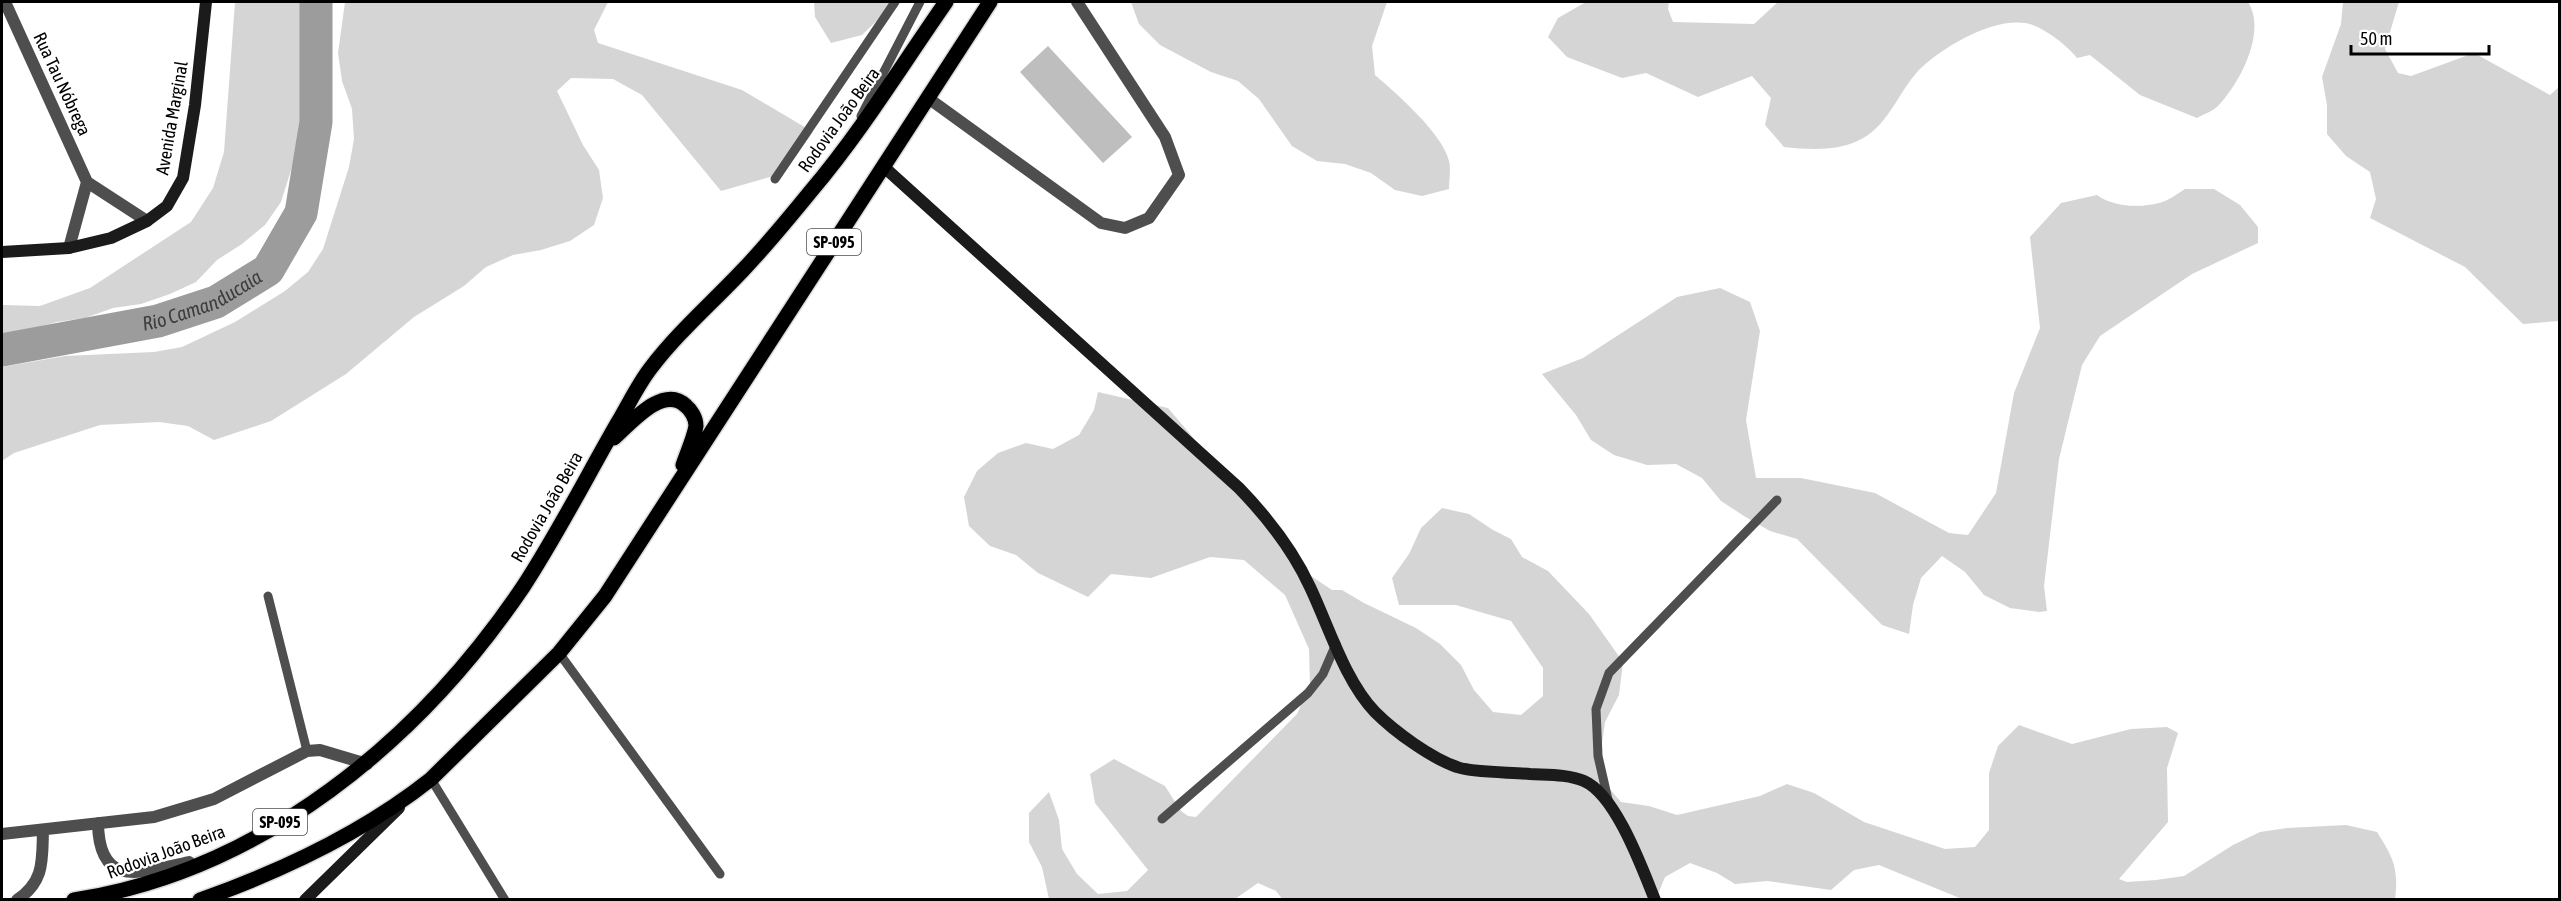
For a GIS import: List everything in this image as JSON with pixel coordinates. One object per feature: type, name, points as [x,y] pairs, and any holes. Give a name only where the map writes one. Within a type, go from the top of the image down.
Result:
[{"type":"main road","name":"Rodovia João Beira","points":[[74,900],[116,893],[223,855],[312,804],[368,764],[450,682],[523,587],[647,373],[675,337],[745,269],[842,152],[946,2]]},
{"type":"main road","name":"SP-095","points":[[200,900],[324,849],[416,792],[559,653],[605,596],[990,2]]},
{"type":"main road","points":[[604,446],[648,408],[664,399],[680,400],[692,411],[696,424],[678,483]]},
{"type":"street","name":"Rua Tau Nóbrega","points":[[5,2],[87,182],[108,198],[147,221]]},
{"type":"street","name":"Avenida Marginal","points":[[2,252],[69,248],[111,238],[147,221],[167,206],[183,178],[195,105],[206,2]]},
{"type":"street","points":[[928,98],[1101,223],[1125,228],[1149,218],[1179,174],[1165,137],[1077,2]]},
{"type":"street","points":[[884,167],[1231,480],[1263,512],[1286,544],[1303,574],[1355,685],[1375,711],[1415,744],[1459,768],[1558,776],[1584,781],[1609,804],[1630,840],[1655,900]]},
{"type":"street","points":[[69,248],[87,182]]},
{"type":"street","points":[[2,834],[154,817],[214,799],[307,751],[320,750],[368,764]]},
{"type":"street","points":[[305,900],[416,792]]},
{"type":"street","points":[[98,823],[98,840],[104,859],[112,868],[133,872],[223,855]]},
{"type":"street","points":[[17,900],[38,879],[42,864],[43,830]]},
{"type":"lane","points":[[775,179],[896,2]]},
{"type":"lane","points":[[842,152],[920,2]]},
{"type":"lane","points":[[1609,804],[1598,756],[1596,709],[1609,673],[1777,500]]},
{"type":"lane","points":[[268,596],[307,751]]},
{"type":"lane","points":[[1161,819],[1308,693],[1323,674],[1336,644]]},
{"type":"lane","points":[[559,653],[720,874]]},
{"type":"lane","points":[[431,779],[505,900]]},
{"type":"shaded area","points":[[235,2],[309,2],[314,64],[311,92],[302,119],[298,148],[281,202],[265,225],[242,244],[217,260],[196,282],[141,304],[113,308],[85,318],[57,322],[2,337],[2,305],[40,306],[90,288],[191,222],[213,188],[224,152]]},
{"type":"shaded area","points":[[345,2],[608,2],[594,30],[598,43],[742,90],[813,132],[784,173],[721,191],[642,95],[613,79],[571,78],[557,91],[583,145],[599,170],[603,198],[594,225],[570,241],[541,250],[513,255],[486,267],[464,286],[414,317],[346,374],[271,421],[214,440],[188,426],[159,422],[100,425],[14,453],[2,461],[2,367],[65,356],[154,352],[182,347],[235,322],[285,291],[308,272],[323,249],[349,167],[354,139],[352,109],[342,81],[338,53]]},
{"type":"shaded area","points":[[814,2],[896,2],[862,35],[831,43],[815,17]]},
{"type":"shaded area","points":[[1131,2],[1387,2],[1372,46],[1375,75],[1418,115],[1438,139],[1449,161],[1449,189],[1422,196],[1395,190],[1371,173],[1345,164],[1317,161],[1292,146],[1259,99],[1238,81],[1211,72],[1160,45],[1139,24]]},
{"type":"shaded area","points":[[1586,2],[1669,2],[1668,9],[1673,22],[1754,24],[1778,2],[2248,2],[2253,14],[2254,28],[2253,42],[2248,57],[2235,84],[2218,106],[2197,118],[2140,95],[2090,55],[2077,58],[2060,42],[2038,27],[2025,23],[2012,23],[1984,29],[1970,35],[1932,59],[1915,75],[1884,120],[1859,141],[1838,147],[1806,149],[1784,147],[1765,125],[1771,98],[1752,76],[1698,97],[1646,73],[1622,78],[1567,57],[1548,37],[1558,18]]},
{"type":"shaded area","points":[[2343,2],[2399,2],[2385,49],[2398,73],[2411,76],[2474,53],[2550,95],[2559,87],[2559,321],[2523,324],[2465,267],[2370,218],[2376,199],[2370,172],[2346,156],[2327,134],[2327,105],[2322,77],[2341,24]]},
{"type":"shaded area","points":[[2185,189],[2214,189],[2240,205],[2258,227],[2258,243],[2192,274],[2100,336],[2082,365],[2059,459],[2044,586],[2047,611],[2010,608],[1984,595],[1965,572],[1942,556],[1921,578],[1913,605],[1909,634],[1882,625],[1797,539],[1770,531],[1744,516],[1721,501],[1702,478],[1676,464],[1647,465],[1614,455],[1591,440],[1576,415],[1542,374],[1583,358],[1677,297],[1720,288],[1750,302],[1760,331],[1746,420],[1756,478],[1801,478],[1875,493],[1949,533],[1968,535],[1996,493],[2014,393],[2040,328],[2030,237],[2061,203],[2097,195],[2119,204],[2144,206],[2162,202]]},
{"type":"shaded area","points":[[1098,392],[1168,408],[1311,576],[1332,590],[1342,590],[1416,628],[1440,644],[1461,665],[1474,690],[1493,712],[1521,715],[1543,696],[1543,668],[1511,621],[1456,605],[1399,605],[1392,578],[1409,554],[1421,528],[1442,508],[1469,514],[1511,539],[1522,557],[1548,571],[1589,614],[1623,662],[1619,695],[1605,722],[1601,750],[1602,780],[1621,802],[1649,806],[1677,815],[1760,796],[1787,784],[1814,793],[1864,822],[1945,849],[1975,847],[1989,830],[1989,773],[1998,746],[2019,725],[2072,744],[2131,729],[2167,727],[2178,733],[2167,768],[2168,822],[2119,879],[2127,882],[2184,876],[2233,845],[2260,832],[2346,825],[2377,832],[2394,864],[2395,899],[1962,899],[1879,865],[1854,870],[1831,890],[1767,881],[1735,884],[1717,873],[1690,863],[1665,877],[1656,899],[1283,900],[1276,891],[1258,883],[1235,899],[1049,899],[1042,867],[1029,842],[1029,813],[1049,792],[1059,820],[1062,849],[1077,874],[1098,894],[1127,891],[1148,870],[1095,803],[1090,774],[1114,759],[1165,786],[1181,811],[1188,816],[1196,817],[1297,714],[1310,685],[1309,649],[1285,595],[1244,560],[1210,557],[1151,578],[1111,574],[1088,597],[1038,573],[1016,555],[990,546],[969,526],[964,497],[977,471],[998,453],[1026,443],[1053,449],[1079,435],[1094,410]]},
{"type":"building","points":[[1048,46],[1132,137],[1103,163],[1020,72]]},
{"type":"waterway","name":"Rio Camanducaia","points":[[2,350],[158,321],[216,302],[268,270],[301,213],[316,122],[316,2]]}]
